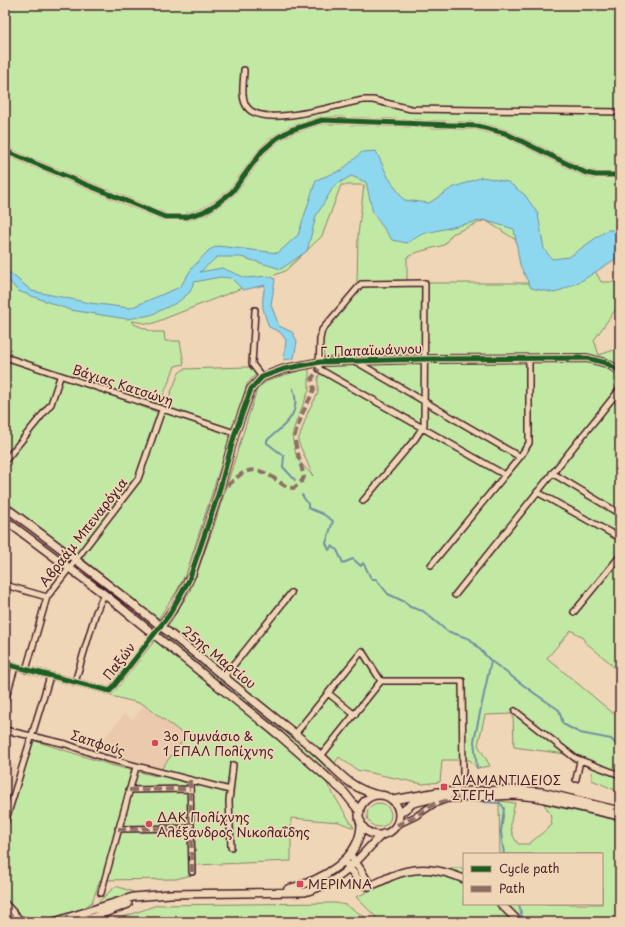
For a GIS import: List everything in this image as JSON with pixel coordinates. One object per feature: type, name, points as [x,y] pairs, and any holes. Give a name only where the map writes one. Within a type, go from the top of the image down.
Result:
[{"type":"street","points":[[244,70],[244,100],[252,111],[266,115],[301,115],[364,100],[373,100],[411,109],[620,112]]},
{"type":"street","points":[[5,151],[165,217],[186,217],[203,212],[215,205],[232,192],[262,151],[277,138],[291,130],[322,120],[477,126],[505,133],[586,173],[596,175],[620,175]]},
{"type":"street","points":[[363,501],[422,429],[425,359],[425,283],[361,284],[322,330],[320,339],[319,369],[422,429],[505,475]]},
{"type":"street","points":[[154,635],[183,592],[195,567],[218,495],[235,433],[251,389],[262,377],[252,364],[255,310]]},
{"type":"street","name":"Βάγιας Κατσώνη","points":[[5,357],[235,433]]},
{"type":"street","points":[[432,565],[520,457],[528,443],[529,358]]},
{"type":"street","name":"Γ. Παπαϊωάννου","points":[[262,377],[284,369],[320,362],[425,359],[587,358],[606,363],[620,371]]},
{"type":"street","points":[[354,361],[520,457]]},
{"type":"street","points":[[5,461],[53,400],[60,376]]},
{"type":"street","points":[[455,595],[620,389]]},
{"type":"street","name":"Αβραάμ Μπεναρόγια","points":[[26,670],[47,597],[138,479],[162,410]]},
{"type":"street","points":[[552,473],[620,514]]},
{"type":"street","points":[[537,492],[620,538]]},
{"type":"street","name":"25ης Μαρτίου","points":[[5,507],[77,560],[160,625],[295,734],[357,788],[378,795]]},
{"type":"street","name":"25ης Μαρτίου","points":[[5,520],[104,594],[280,736],[344,792],[360,812]]},
{"type":"street","points":[[574,612],[620,556]]},
{"type":"street","points":[[5,585],[47,597]]},
{"type":"street","points":[[224,677],[291,593]]},
{"type":"street","points":[[5,664],[75,682],[96,612],[104,594]]},
{"type":"street","name":"Παξών","points":[[75,682],[110,691],[154,635]]},
{"type":"street","points":[[295,734],[362,651],[381,682]]},
{"type":"street","points":[[5,701],[7,689],[15,667]]},
{"type":"street","points":[[5,824],[50,676]]},
{"type":"street","points":[[381,682],[462,681],[463,774]]},
{"type":"street","points":[[321,756],[381,682]]},
{"type":"street","points":[[328,693],[355,714]]},
{"type":"street","points":[[515,711],[580,761],[620,775]]},
{"type":"street","name":"Σαπφούς","points":[[5,730],[71,745],[99,756],[136,767],[230,790]]},
{"type":"street","points":[[576,779],[580,761]]},
{"type":"street","points":[[230,846],[229,801],[233,765]]},
{"type":"street","points":[[101,893],[136,767]]},
{"type":"street","points":[[190,780],[192,872]]},
{"type":"street","points":[[130,790],[190,789]]},
{"type":"street","points":[[393,800],[438,792],[520,790],[542,792],[620,811]]},
{"type":"street","points":[[274,893],[297,887],[316,879],[347,857],[360,836],[360,812],[366,800],[378,795],[388,797],[393,800],[399,814]]},
{"type":"street","points":[[361,822],[367,831],[378,835],[388,833],[396,825],[416,816],[434,804],[464,796]]},
{"type":"street","points":[[396,825],[399,814],[409,805],[420,801],[441,797],[464,796],[531,796],[620,816]]},
{"type":"street","points":[[118,829],[191,828]]},
{"type":"street","points":[[54,922],[134,897],[170,894],[305,892],[320,887],[354,866],[383,834]]},
{"type":"street","points":[[347,857],[370,886],[395,874],[418,869],[438,870],[463,879]]},
{"type":"street","points":[[81,922],[147,896]]},
{"type":"street","points":[[5,903],[22,922]]},
{"type":"street","points":[[502,905],[519,922]]},
{"type":"street","points":[[5,910],[13,922]]},
{"type":"shaded area","points":[[144,705],[186,736],[162,768],[108,754],[109,749],[101,743],[124,714],[133,720]]},
{"type":"shaded area","points":[[5,762],[17,765],[5,807]]},
{"type":"green space","points":[[5,5],[620,5],[620,250],[590,261],[601,282],[620,282],[620,303],[594,340],[599,355],[620,348],[620,674],[608,661],[584,641],[584,638],[571,630],[547,658],[620,719],[620,792],[592,780],[590,766],[580,756],[514,747],[513,714],[485,715],[478,745],[490,766],[477,768],[470,760],[442,760],[440,782],[423,784],[357,770],[339,757],[324,779],[354,828],[339,822],[291,818],[291,861],[195,865],[195,874],[176,879],[100,880],[92,902],[83,909],[43,921],[20,915],[5,899],[5,831],[32,740],[114,766],[156,776],[186,736],[143,704],[111,696],[154,639],[167,627],[190,591],[213,529],[258,386],[274,378],[309,368],[309,390],[292,436],[297,459],[313,476],[298,441],[308,412],[318,393],[318,378],[323,366],[322,330],[357,285],[358,235],[364,185],[341,185],[322,236],[285,271],[151,324],[132,321],[134,324],[153,332],[164,332],[165,341],[180,341],[184,364],[175,366],[159,406],[5,355]],"holes":[[[485,220],[519,242],[537,283],[407,283],[407,257],[418,252],[444,245],[452,234]]]},
{"type":"green space","points":[[5,359],[68,379],[162,414],[179,373],[184,369],[250,367],[256,374],[247,384],[187,571],[177,591],[158,619],[83,559],[5,502]]},
{"type":"green space","points":[[499,801],[515,803],[511,820],[511,829],[518,844],[529,844],[552,825],[550,813],[544,804],[620,821],[620,922],[373,922],[376,917],[356,897],[389,882],[410,875],[433,873],[447,876],[452,868],[463,868],[463,905],[603,905],[603,853],[500,853]]},
{"type":"green space","points":[[379,803],[388,806],[391,815],[388,824],[379,827],[370,824],[367,815],[370,806]]},
{"type":"green space","points":[[116,886],[136,893],[96,904]]},
{"type":"green space","points":[[335,903],[346,905],[373,922],[110,922],[157,905]]},
{"type":"water","points":[[376,151],[388,177],[404,200],[429,203],[452,188],[482,177],[508,182],[525,195],[538,214],[544,249],[552,259],[569,257],[607,230],[620,230],[620,256],[583,280],[555,293],[531,288],[520,265],[514,229],[483,220],[422,234],[407,243],[392,240],[373,213],[366,182],[351,176],[334,186],[316,216],[307,251],[281,269],[241,257],[217,257],[200,272],[222,268],[246,278],[269,276],[275,279],[271,305],[279,326],[292,332],[297,341],[294,358],[284,360],[286,340],[280,332],[269,327],[264,310],[263,298],[265,285],[243,290],[231,278],[220,277],[194,282],[190,292],[178,302],[151,315],[127,319],[70,310],[18,291],[5,277],[5,269],[32,291],[90,303],[130,308],[180,287],[192,268],[209,250],[218,246],[278,253],[298,235],[316,180],[342,170],[362,152]]},
{"type":"waterway","points":[[293,388],[295,397],[293,412],[286,424],[267,440],[267,443],[284,456],[283,467],[295,480]]},
{"type":"waterway","points":[[302,495],[308,504],[308,508],[323,514],[333,521],[326,543],[329,550],[332,546],[337,550],[343,563],[353,559],[361,566],[363,563],[372,579],[376,579],[388,594],[405,602],[410,607],[423,611],[447,631],[470,639],[491,661],[559,710],[563,724],[580,733],[611,739],[620,748]]},
{"type":"waterway","points":[[477,768],[474,741],[491,661]]},
{"type":"waterway","points":[[483,802],[500,803],[504,808],[501,832],[504,853]]},
{"type":"waterway","points":[[519,905],[523,922]]},
{"type":"marked path","points":[[219,494],[238,477],[250,470],[266,473],[291,488],[294,488],[302,481],[304,477],[294,438],[302,414],[314,390],[312,378],[319,369]]},
{"type":"marked path","points":[[190,780],[192,872]]},
{"type":"marked path","points":[[129,790],[190,789]]},
{"type":"marked path","points":[[397,825],[416,816],[434,804],[464,796]]},
{"type":"marked path","points":[[118,829],[191,828]]},
{"type":"cycle path","points":[[5,151],[165,217],[186,217],[203,212],[215,205],[232,192],[262,151],[277,138],[291,130],[322,120],[477,126],[505,133],[586,173],[596,175],[620,175]]},
{"type":"cycle path","points":[[5,664],[110,691],[169,615],[189,580],[218,495],[235,433],[251,389],[262,377],[284,369],[320,362],[425,359],[587,358],[606,363],[620,371]]},
{"type":"place","name":"3ο Γυμνάσιο & 1 ΕΠΑΛ Πολίχνης","points":[[155,743]]},
{"type":"place","name":"ΔΙΑΜΑΝΤΙΔΕΙΟΣ ΣΤΕΓΗ","points":[[444,787]]},
{"type":"place","name":"ΔΑΚ Πολίχνης Αλέξανδρος Νικολαΐδης","points":[[149,824]]},
{"type":"place","name":"ΜΕΡΙΜΝΑ","points":[[300,884]]}]
